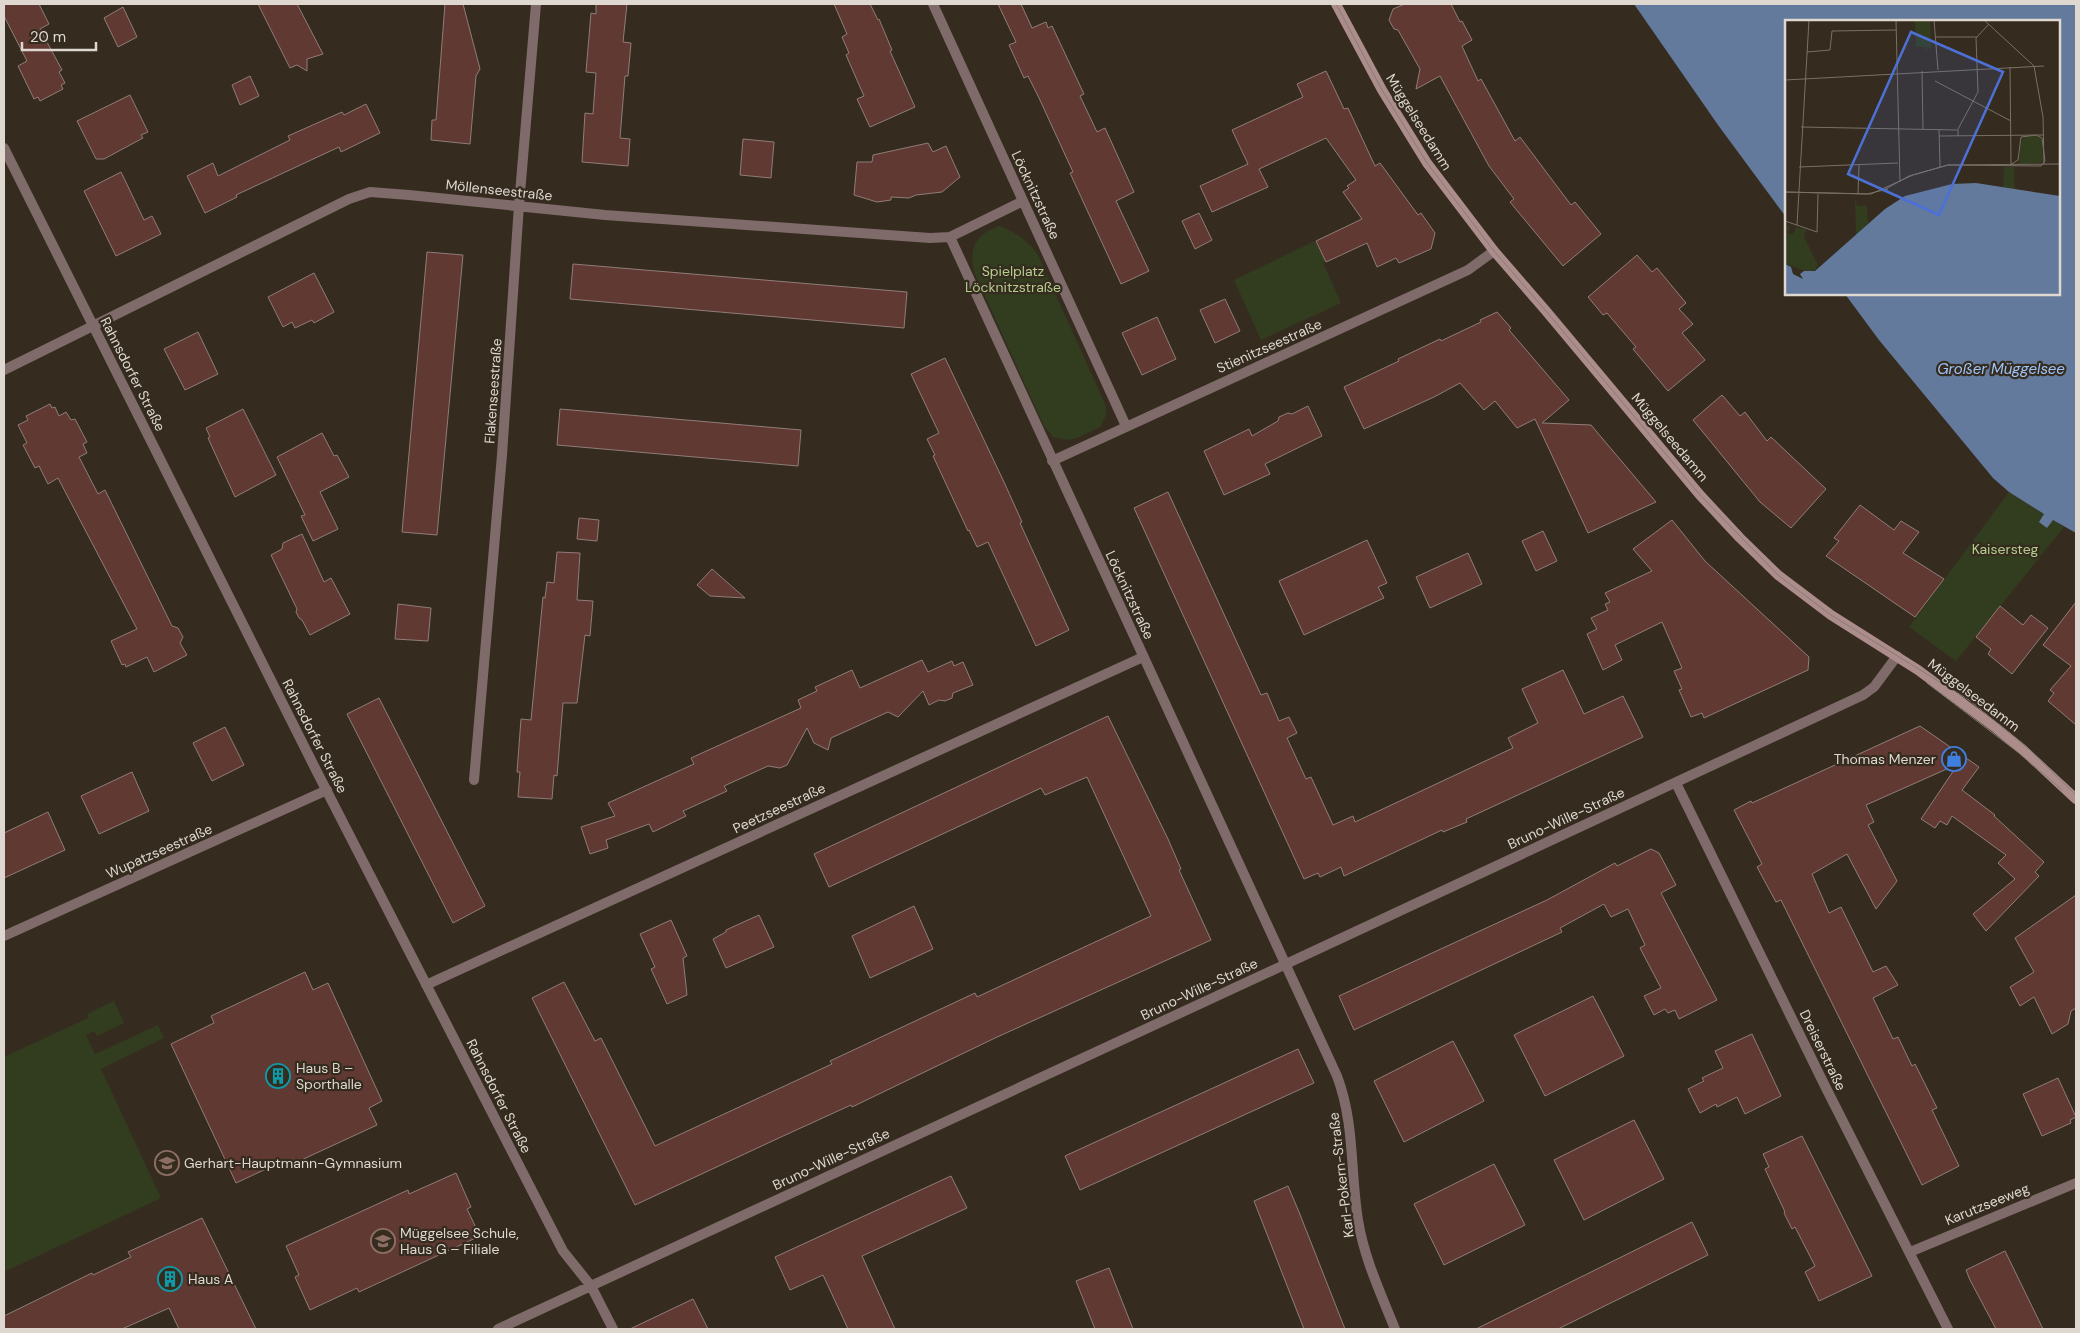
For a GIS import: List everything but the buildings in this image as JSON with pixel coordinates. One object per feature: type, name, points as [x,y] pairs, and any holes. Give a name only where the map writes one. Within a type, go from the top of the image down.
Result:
[{"type":"main road","name":"Müggelseedamm","points":[[1336,4],[1382,90],[1427,163],[1494,251],[1552,317],[1700,495],[1740,538],[1778,575],[1831,614],[1897,656],[2022,748],[2076,799]]},
{"type":"street","name":"Flakenseestraße","points":[[474,780],[502,454],[519,205],[536,4]]},
{"type":"street","name":"Löcknitzstraße","points":[[933,4],[1126,426]]},
{"type":"street","name":"Rahnsdorfer Straße","points":[[4,148],[426,985],[563,1251],[591,1286],[612,1329]]},
{"type":"street","name":"Möllenseestraße","points":[[4,370],[93,324],[349,199],[370,192],[670,220],[930,238],[950,237],[1023,201]]},
{"type":"street","name":"Löcknitzstraße","points":[[950,237],[1286,964]]},
{"type":"street","name":"Stienitzseestraße","points":[[1052,461],[1468,270],[1494,251]]},
{"type":"street","name":"Bruno-Wille-Straße","points":[[498,1329],[1676,783],[1863,694],[1874,687],[1897,656]]},
{"type":"street","name":"Peetzseestraße","points":[[426,985],[1143,657]]},
{"type":"street","name":"Dreiserstraße","points":[[1676,783],[1825,1086],[1948,1329]]},
{"type":"street","name":"Wupatzseestraße","points":[[4,936],[327,790]]},
{"type":"street","name":"Karl-Pokern-Straße","points":[[1286,964],[1346,1099],[1352,1134],[1358,1221],[1366,1256],[1395,1329]]},
{"type":"street","name":"Karutzseeweg","points":[[1910,1252],[2076,1183]]},
{"type":"green space","name":"Spielplatz Löcknitzstraße","points":[[999,226],[1010,230],[1020,237],[1037,253],[1106,406],[1106,415],[1100,427],[1077,438],[1069,440],[1053,437],[1044,426],[974,272],[972,256],[976,243],[984,234]]},
{"type":"green space","points":[[1315,241],[1326,261],[1323,263],[1341,303],[1261,340],[1234,280]]},
{"type":"green space","name":"Kaisersteg","points":[[2009,492],[2044,514],[2047,528],[2053,520],[2064,527],[1956,661],[1909,627]]},
{"type":"green space","points":[[114,1001],[124,1023],[97,1036],[94,1031],[86,1035],[95,1054],[158,1025],[164,1038],[101,1069],[161,1198],[4,1272],[4,1057],[88,1018],[87,1014]]},
{"type":"water","name":"Großer Müggelsee","points":[[1634,4],[2076,4],[2076,533],[2053,520],[2047,528],[2039,522],[2044,514],[2009,492],[1993,478],[1879,340],[1846,295],[2060,295],[2060,20],[1785,20],[1785,216],[1718,125]]},
{"type":"tram line","points":[[1336,4],[1382,90],[1427,163],[1494,251],[1700,495],[1778,575],[1831,615],[1969,700],[2030,750],[2076,795]]},
{"type":"tram line","points":[[1927,683],[2019,753],[2062,790]]},
{"type":"place","name":"Thomas Menzer","points":[[1954,759]]},
{"type":"place","name":"Haus B – Sporthalle","points":[[278,1076]]},
{"type":"place","name":"Gerhart-Hauptmann-Gymnasium","points":[[167,1163]]},
{"type":"place","name":"Müggelsee Schule, Haus G – Filiale","points":[[383,1241]]},
{"type":"place","name":"Haus A","points":[[170,1279]]}]
